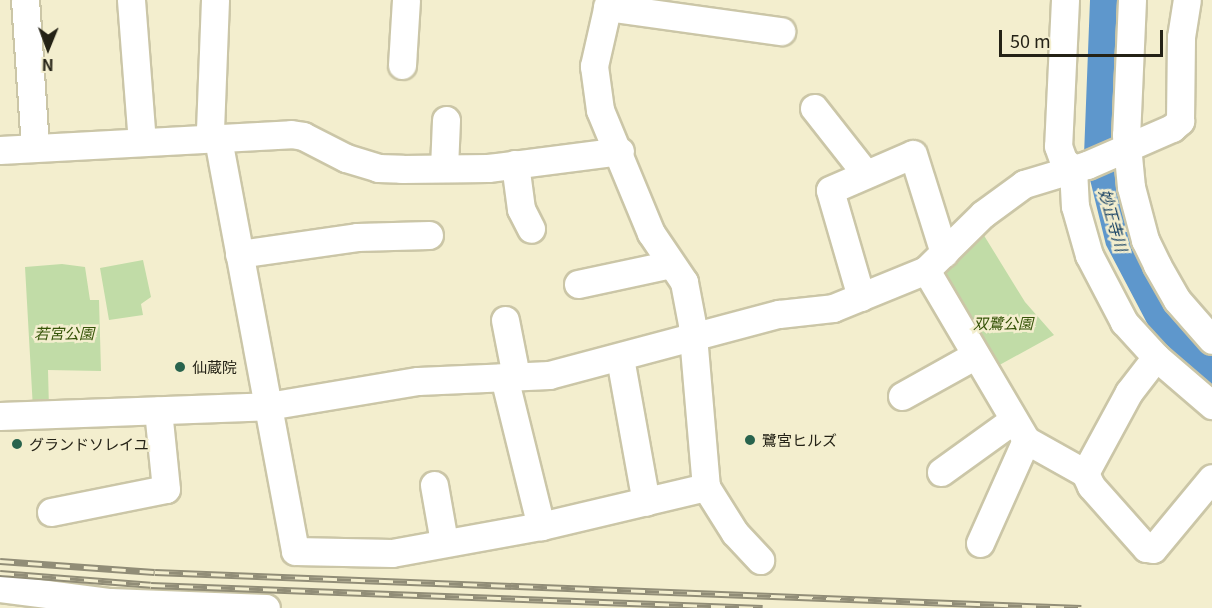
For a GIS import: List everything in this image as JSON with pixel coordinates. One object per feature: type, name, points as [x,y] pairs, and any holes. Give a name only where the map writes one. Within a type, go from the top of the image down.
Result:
[{"type":"street","points":[[25,0],[35,147]]},
{"type":"street","points":[[130,0],[142,142]]},
{"type":"street","points":[[215,0],[210,129],[218,139],[295,551],[392,553],[541,526],[706,487]]},
{"type":"street","points":[[402,64],[406,0]]},
{"type":"street","points":[[1065,0],[1058,146],[1063,160],[1080,167]]},
{"type":"street","points":[[1132,0],[1123,149],[1131,187],[1145,240],[1177,300],[1212,340]]},
{"type":"street","points":[[0,416],[268,406],[418,381],[569,372],[779,314],[833,308],[935,262],[983,214],[1024,184],[1080,167],[1180,121],[1181,37],[1187,0]]},
{"type":"street","points":[[760,560],[735,533],[706,487],[684,282],[651,233],[620,151],[600,110],[594,66],[608,3],[781,31]]},
{"type":"street","points":[[814,108],[866,174]]},
{"type":"street","points":[[444,168],[446,120]]},
{"type":"street","points":[[0,150],[297,135],[378,168],[444,168],[515,164],[620,151]]},
{"type":"street","points":[[861,297],[830,190],[913,154],[935,262],[974,356],[985,369],[1020,430],[1085,473],[1091,486],[1146,548],[1153,549],[1212,478]]},
{"type":"street","points":[[515,164],[521,210],[531,228]]},
{"type":"street","points":[[1080,167],[1079,227],[1093,263],[1124,322],[1156,357],[1212,405]]},
{"type":"street","points":[[239,254],[357,237],[429,235]]},
{"type":"street","points":[[578,284],[671,264]]},
{"type":"street","points":[[505,320],[510,377],[541,526]]},
{"type":"street","points":[[902,396],[974,356]]},
{"type":"street","points":[[1085,473],[1129,392],[1156,357]]},
{"type":"street","points":[[620,358],[646,502]]},
{"type":"street","points":[[51,512],[166,489],[158,410]]},
{"type":"street","points":[[941,472],[1020,430]]},
{"type":"street","points":[[980,543],[1020,430]]},
{"type":"street","points":[[434,485],[444,542]]},
{"type":"street","points":[[0,588],[110,605],[266,608]]},
{"type":"green space","name":"双鷺公園","points":[[980,229],[1025,302],[1054,335],[994,368],[941,269]]},
{"type":"green space","points":[[143,260],[151,297],[141,304],[143,315],[109,320],[100,268]]},
{"type":"green space","name":"若宮公園","points":[[62,264],[85,267],[90,300],[99,300],[101,371],[48,370],[49,409],[33,409],[25,267]]},
{"type":"water","name":"妙正寺川","points":[[1090,0],[1127,0],[1123,176],[1212,349],[1212,398],[1157,342],[1106,245],[1084,155]]},
{"type":"railway","points":[[0,561],[155,572],[1081,608]]},
{"type":"railway","points":[[0,573],[151,585],[763,608]]},
{"type":"place","name":"仙蔵院","points":[[180,367]]},
{"type":"place","name":"鷺宮ヒルズ","points":[[750,440]]},
{"type":"place","name":"グランドソレイユ","points":[[17,444]]}]
